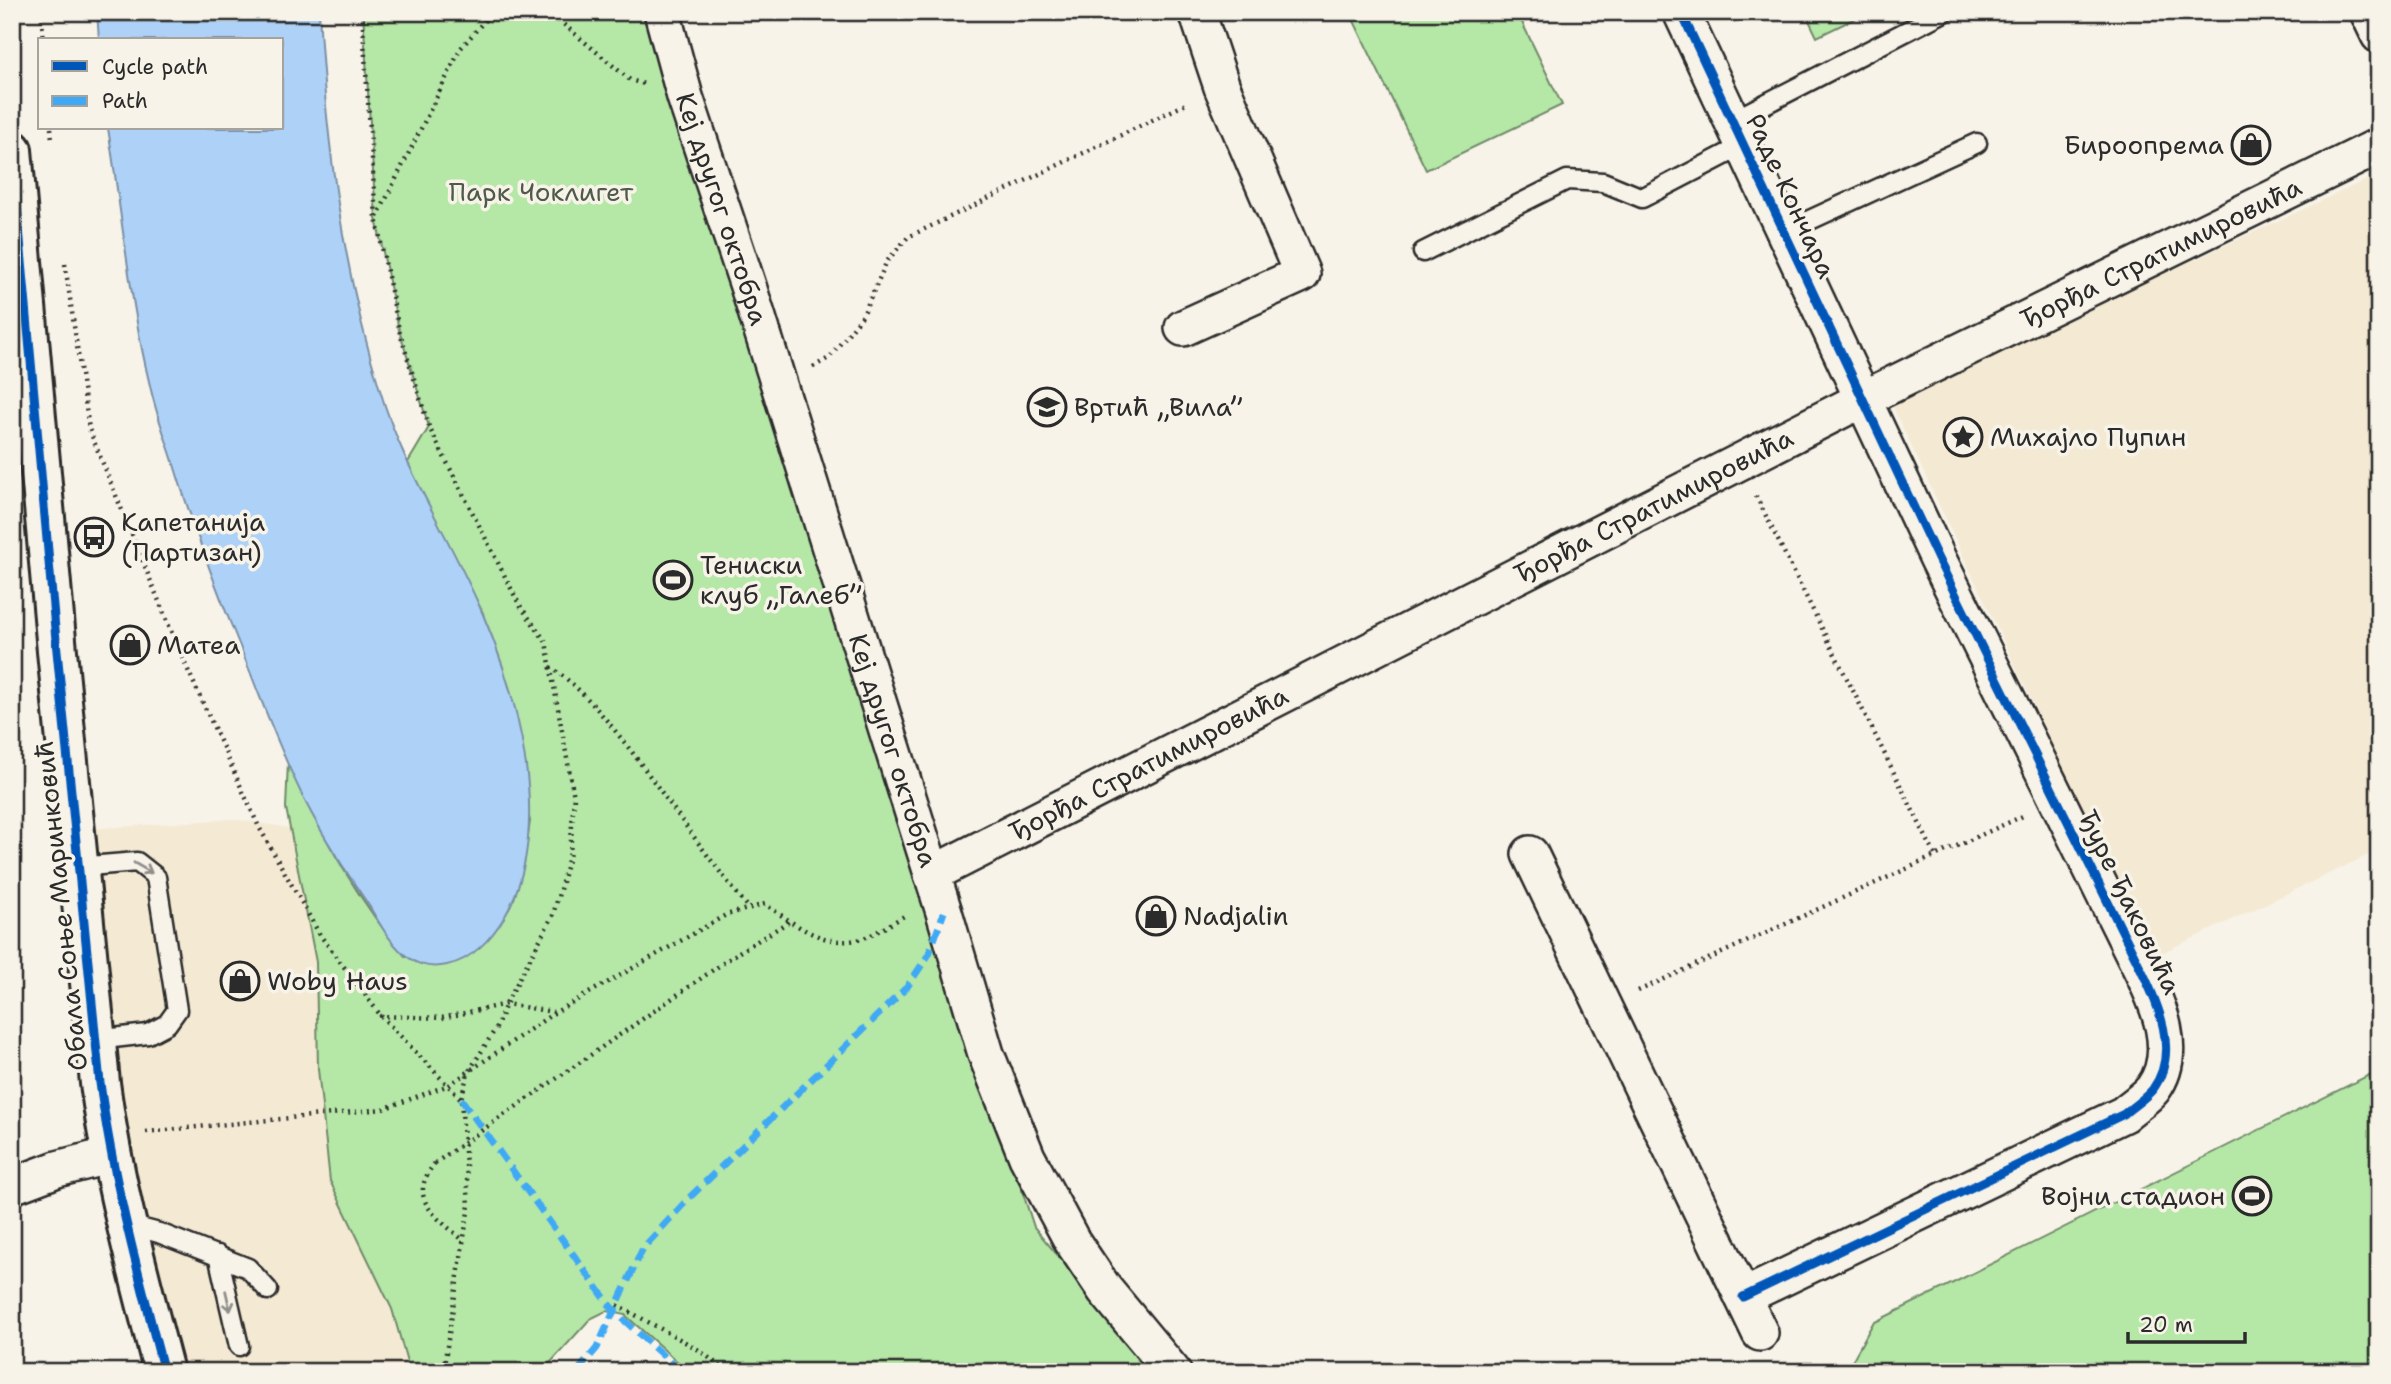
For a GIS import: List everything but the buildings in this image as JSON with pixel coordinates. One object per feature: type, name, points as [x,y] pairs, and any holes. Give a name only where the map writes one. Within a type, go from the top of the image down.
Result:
[{"type":"street","name":"Кеј другог октобра","points":[[662,12],[685,97],[779,386],[986,1054],[1027,1157],[1072,1241],[1105,1290],[1173,1372]]},
{"type":"street","points":[[1184,328],[1302,274],[1222,87],[1196,12]]},
{"type":"street","name":"Раде Кончара","points":[[1681,12],[1863,399]]},
{"type":"street","points":[[2368,12],[2379,35]]},
{"type":"street","name":"Ђорђа Стратимировића","points":[[935,886],[1739,462],[2379,146]]},
{"type":"street","name":"Обала Соње Маринковић","points":[[12,150],[77,867],[109,1145],[125,1224],[164,1372]]},
{"type":"street","name":"Ђуре Ђаковића","points":[[1743,1297],[2124,1114],[2152,1090],[2162,1071],[2164,1026],[2158,1004],[1938,559],[1863,399]]},
{"type":"street","points":[[1530,854],[1760,1333]]},
{"type":"street","points":[[12,1186],[109,1145]]},
{"type":"lane","points":[[1423,252],[1567,180],[1603,182],[1642,198],[1738,133],[1944,12]]},
{"type":"lane","points":[[1786,232],[1977,143]]},
{"type":"lane","points":[[77,867],[137,862],[156,877],[177,1010],[167,1024],[148,1034],[96,1040]]},
{"type":"lane","points":[[125,1224],[159,1233],[248,1268],[268,1290]]},
{"type":"lane","points":[[218,1255],[239,1346]]},
{"type":"path","points":[[41,12],[44,38]]},
{"type":"path","points":[[362,12],[376,218],[399,330],[429,427],[519,604],[546,642],[574,797],[569,853],[553,915],[496,1028],[468,1073],[461,1099],[469,1205],[443,1372]]},
{"type":"path","points":[[433,12],[445,17],[470,17],[490,12]]},
{"type":"path","points":[[376,218],[461,48],[490,12]]},
{"type":"path","points":[[526,12],[550,13],[630,80],[685,97]]},
{"type":"path","points":[[779,386],[828,358],[863,315],[887,261],[908,237],[1222,87]]},
{"type":"path","points":[[51,130],[53,153]]},
{"type":"path","points":[[64,256],[89,429],[178,648],[259,827],[320,935],[381,1016],[461,1099]]},
{"type":"path","points":[[1739,462],[1935,855]]},
{"type":"path","points":[[550,666],[567,677],[611,725],[719,873],[749,908]]},
{"type":"path","points":[[1604,1006],[2057,800]]},
{"type":"path","points":[[109,1145],[383,1109],[449,1085],[554,1013],[726,915],[765,904],[826,941],[857,940],[935,886]]},
{"type":"path","points":[[464,1241],[424,1204],[421,1193],[435,1163],[739,952],[790,921]]},
{"type":"path","points":[[381,1016],[442,1018],[506,1004],[554,1013]]},
{"type":"path","points":[[617,1305],[696,1348],[728,1372]]},
{"type":"shaded area","points":[[2379,174],[2379,850],[2153,957],[1890,401]]},
{"type":"shaded area","points":[[232,819],[289,828],[316,962],[318,1069],[330,1181],[392,1309],[410,1372],[143,1372],[86,1127],[60,831]]},
{"type":"green space","name":"Парк Чоклигет","points":[[363,12],[662,12],[966,1019],[1034,1227],[1154,1372],[689,1372],[625,1315],[606,1311],[590,1319],[542,1372],[410,1372],[392,1309],[330,1181],[318,1069],[316,962],[286,808],[288,762],[312,812],[355,888],[405,956],[514,899],[524,864],[530,821],[483,613],[407,464],[429,427],[399,330],[376,218]]},
{"type":"green space","points":[[1361,12],[1517,12],[1562,105],[1426,170],[1352,17]]},
{"type":"green space","points":[[1805,12],[1868,12],[1817,37]]},
{"type":"green space","name":"Војни стадион","points":[[2379,1070],[2379,1372],[1850,1372],[1852,1361],[1873,1323]]},
{"type":"water","points":[[97,12],[319,12],[331,155],[346,250],[367,344],[401,447],[469,584],[496,646],[518,723],[526,764],[529,805],[527,844],[520,882],[505,916],[494,932],[473,953],[456,962],[437,966],[422,965],[397,947],[335,855],[306,803],[272,727],[195,529],[155,406],[137,325],[108,130],[284,130],[284,38],[99,38]]},
{"type":"marked path","points":[[577,1372],[597,1348],[643,1248],[690,1197],[907,987],[929,954],[944,912]]},
{"type":"marked path","points":[[461,1099],[614,1311],[681,1372]]},
{"type":"cycle path","points":[[1681,12],[1938,559],[2148,983],[2164,1028],[2166,1044],[2161,1075],[2153,1089],[2124,1114],[1743,1297]]},
{"type":"cycle path","points":[[12,150],[57,651],[100,1083],[119,1192],[164,1372]]},
{"type":"place","name":"Бироопрема","points":[[2251,145]]},
{"type":"place","name":"Вртић „Вила”","points":[[1047,407]]},
{"type":"place","name":"Михајло Пупин","points":[[1963,437]]},
{"type":"place","name":"Капетанија (Партизан)","points":[[94,537]]},
{"type":"place","name":"Тениски клуб „Галеб”","points":[[673,580]]},
{"type":"place","name":"Матеа","points":[[130,645]]},
{"type":"place","name":"Nadjalin","points":[[1156,916]]},
{"type":"place","name":"Woby Haus","points":[[240,981]]},
{"type":"place","name":"Војни стадион","points":[[2252,1196]]}]
